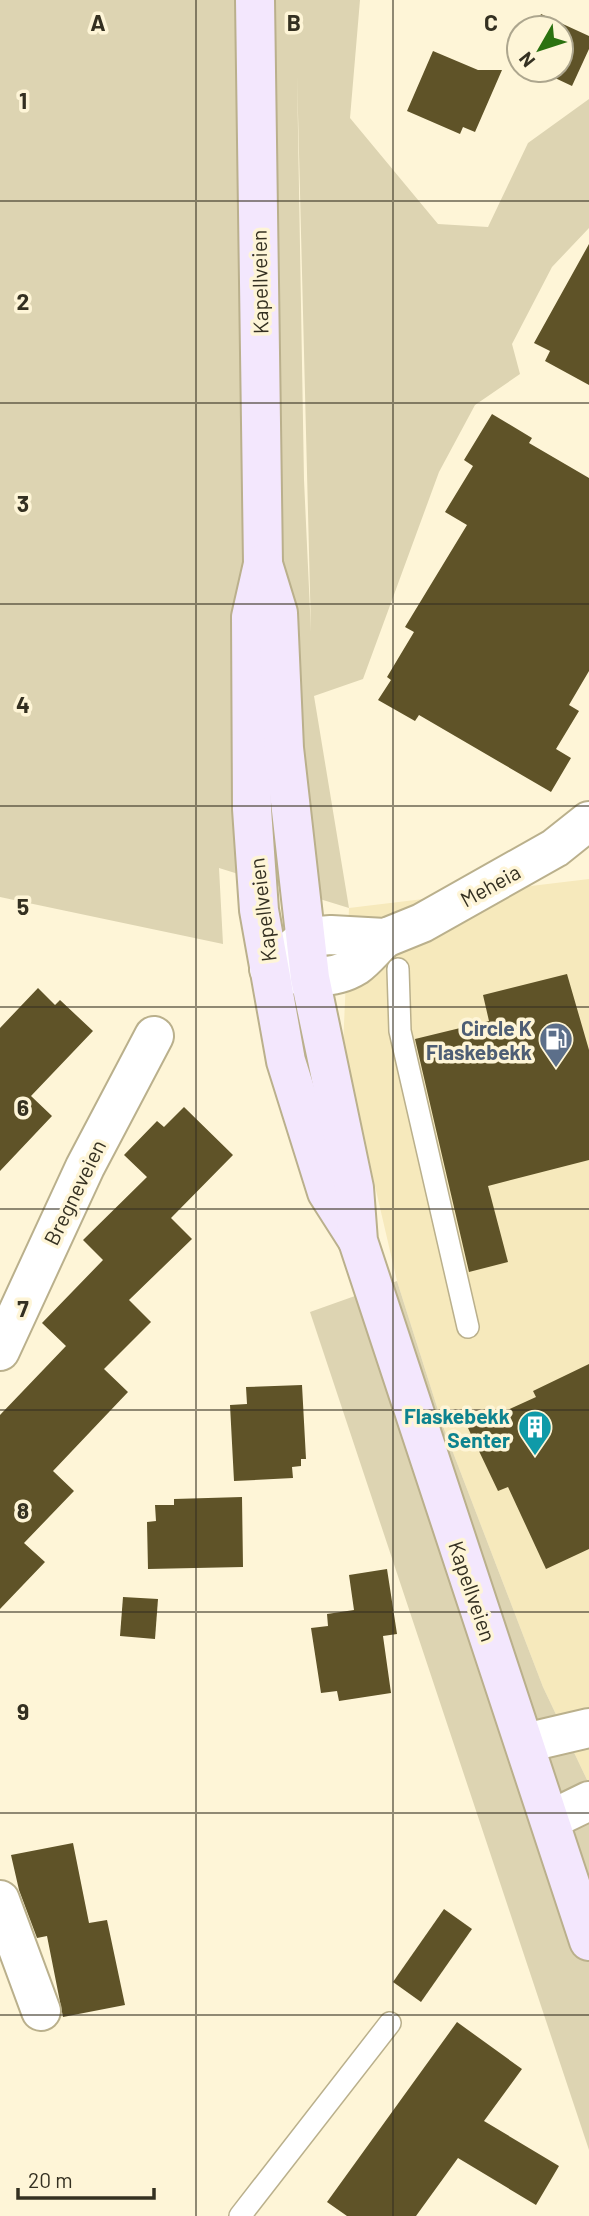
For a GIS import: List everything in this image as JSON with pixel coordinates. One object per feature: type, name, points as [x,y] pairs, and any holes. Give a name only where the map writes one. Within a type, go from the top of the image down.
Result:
[{"type":"main road","name":"Kapellveien","points":[[255,0],[264,564],[251,617],[251,758],[259,910],[286,1062],[327,1192],[358,1241]]},
{"type":"main road","name":"Kapellveien","points":[[264,564],[278,612],[284,748],[310,978],[354,1188],[358,1241],[589,1941]]},
{"type":"street","name":"Meheia","points":[[269,970],[310,978],[334,974],[391,953],[422,923],[543,855],[589,821]]},
{"type":"street","name":"Meheia","points":[[306,937],[331,935],[391,953]]},
{"type":"street","points":[[269,970],[306,937]]},
{"type":"street","name":"Bregneveien","points":[[0,1351],[85,1167],[154,1036]]},
{"type":"street","points":[[525,1743],[589,1728]]},
{"type":"street","points":[[550,1820],[589,1801]]},
{"type":"street","points":[[0,1900],[41,2011]]},
{"type":"lane","points":[[391,953],[400,1031],[468,1327]]},
{"type":"lane","points":[[248,2213],[390,2023]]},
{"type":"shaded area","points":[[0,0],[360,0],[350,118],[438,224],[488,227],[528,143],[589,99],[589,228],[552,267],[512,344],[520,374],[475,405],[439,472],[363,679],[314,696],[349,908],[219,868],[223,944],[0,897]],"holes":[[[297,75],[311,632],[304,480]]]},
{"type":"shaded area","points":[[589,879],[589,1784],[543,1687],[444,1429],[397,1281],[343,1048],[349,908]]},
{"type":"shaded area","points":[[397,1281],[444,1429],[543,1687],[589,1784],[589,2150],[310,1312]]},
{"type":"building","points":[[575,30],[589,36],[589,49],[575,79]]},
{"type":"building","points":[[433,51],[478,70],[502,70],[475,132],[463,127],[460,134],[407,111]]},
{"type":"building","points":[[589,244],[589,385],[545,361],[550,351],[534,343]]},
{"type":"building","points":[[492,414],[532,438],[529,443],[589,478],[589,671],[569,705],[579,711],[556,749],[571,758],[551,792],[419,715],[415,721],[378,700],[391,680],[387,677],[414,632],[405,627],[467,525],[445,512],[473,466],[464,460]]},
{"type":"building","points":[[567,974],[589,1050],[589,1160],[488,1186],[508,1262],[469,1272],[415,1039],[489,1021],[483,995]]},
{"type":"building","points":[[38,988],[55,1005],[60,1000],[93,1031],[31,1096],[52,1116],[0,1171],[0,1028]]},
{"type":"building","points":[[184,1107],[233,1155],[171,1218],[192,1239],[129,1300],[151,1322],[104,1369],[128,1392],[53,1471],[74,1491],[24,1543],[45,1562],[0,1609],[0,1415],[66,1346],[42,1323],[103,1260],[83,1240],[147,1177],[124,1155],[157,1121],[164,1127]]},
{"type":"building","name":"Flaskebekk Senter","points":[[589,1364],[589,1549],[546,1569],[508,1487],[498,1491],[468,1428],[536,1397],[533,1391]]},
{"type":"building","points":[[302,1385],[306,1459],[301,1459],[301,1466],[292,1467],[293,1478],[234,1481],[230,1405],[247,1404],[246,1387]]},
{"type":"building","points":[[242,1497],[243,1567],[148,1569],[147,1522],[156,1521],[155,1505],[174,1505],[174,1499]]},
{"type":"building","points":[[387,1569],[397,1634],[383,1636],[391,1693],[339,1701],[337,1691],[321,1693],[311,1628],[328,1626],[327,1614],[354,1610],[349,1575]]},
{"type":"building","points":[[123,1597],[158,1599],[155,1639],[120,1636]]},
{"type":"building","points":[[73,1843],[89,1923],[107,1920],[125,2005],[63,2017],[47,1936],[37,1938],[19,1890],[11,1855]]},
{"type":"building","points":[[444,1909],[472,1929],[421,2002],[393,1982]]},
{"type":"building","points":[[457,2022],[522,2069],[484,2121],[559,2166],[536,2205],[458,2158],[416,2216],[347,2216],[327,2202]]},
{"type":"place","name":"Circle K Flaskebekk","points":[[556,1069]]},
{"type":"place","name":"Flaskebekk Senter","points":[[535,1457]]}]
